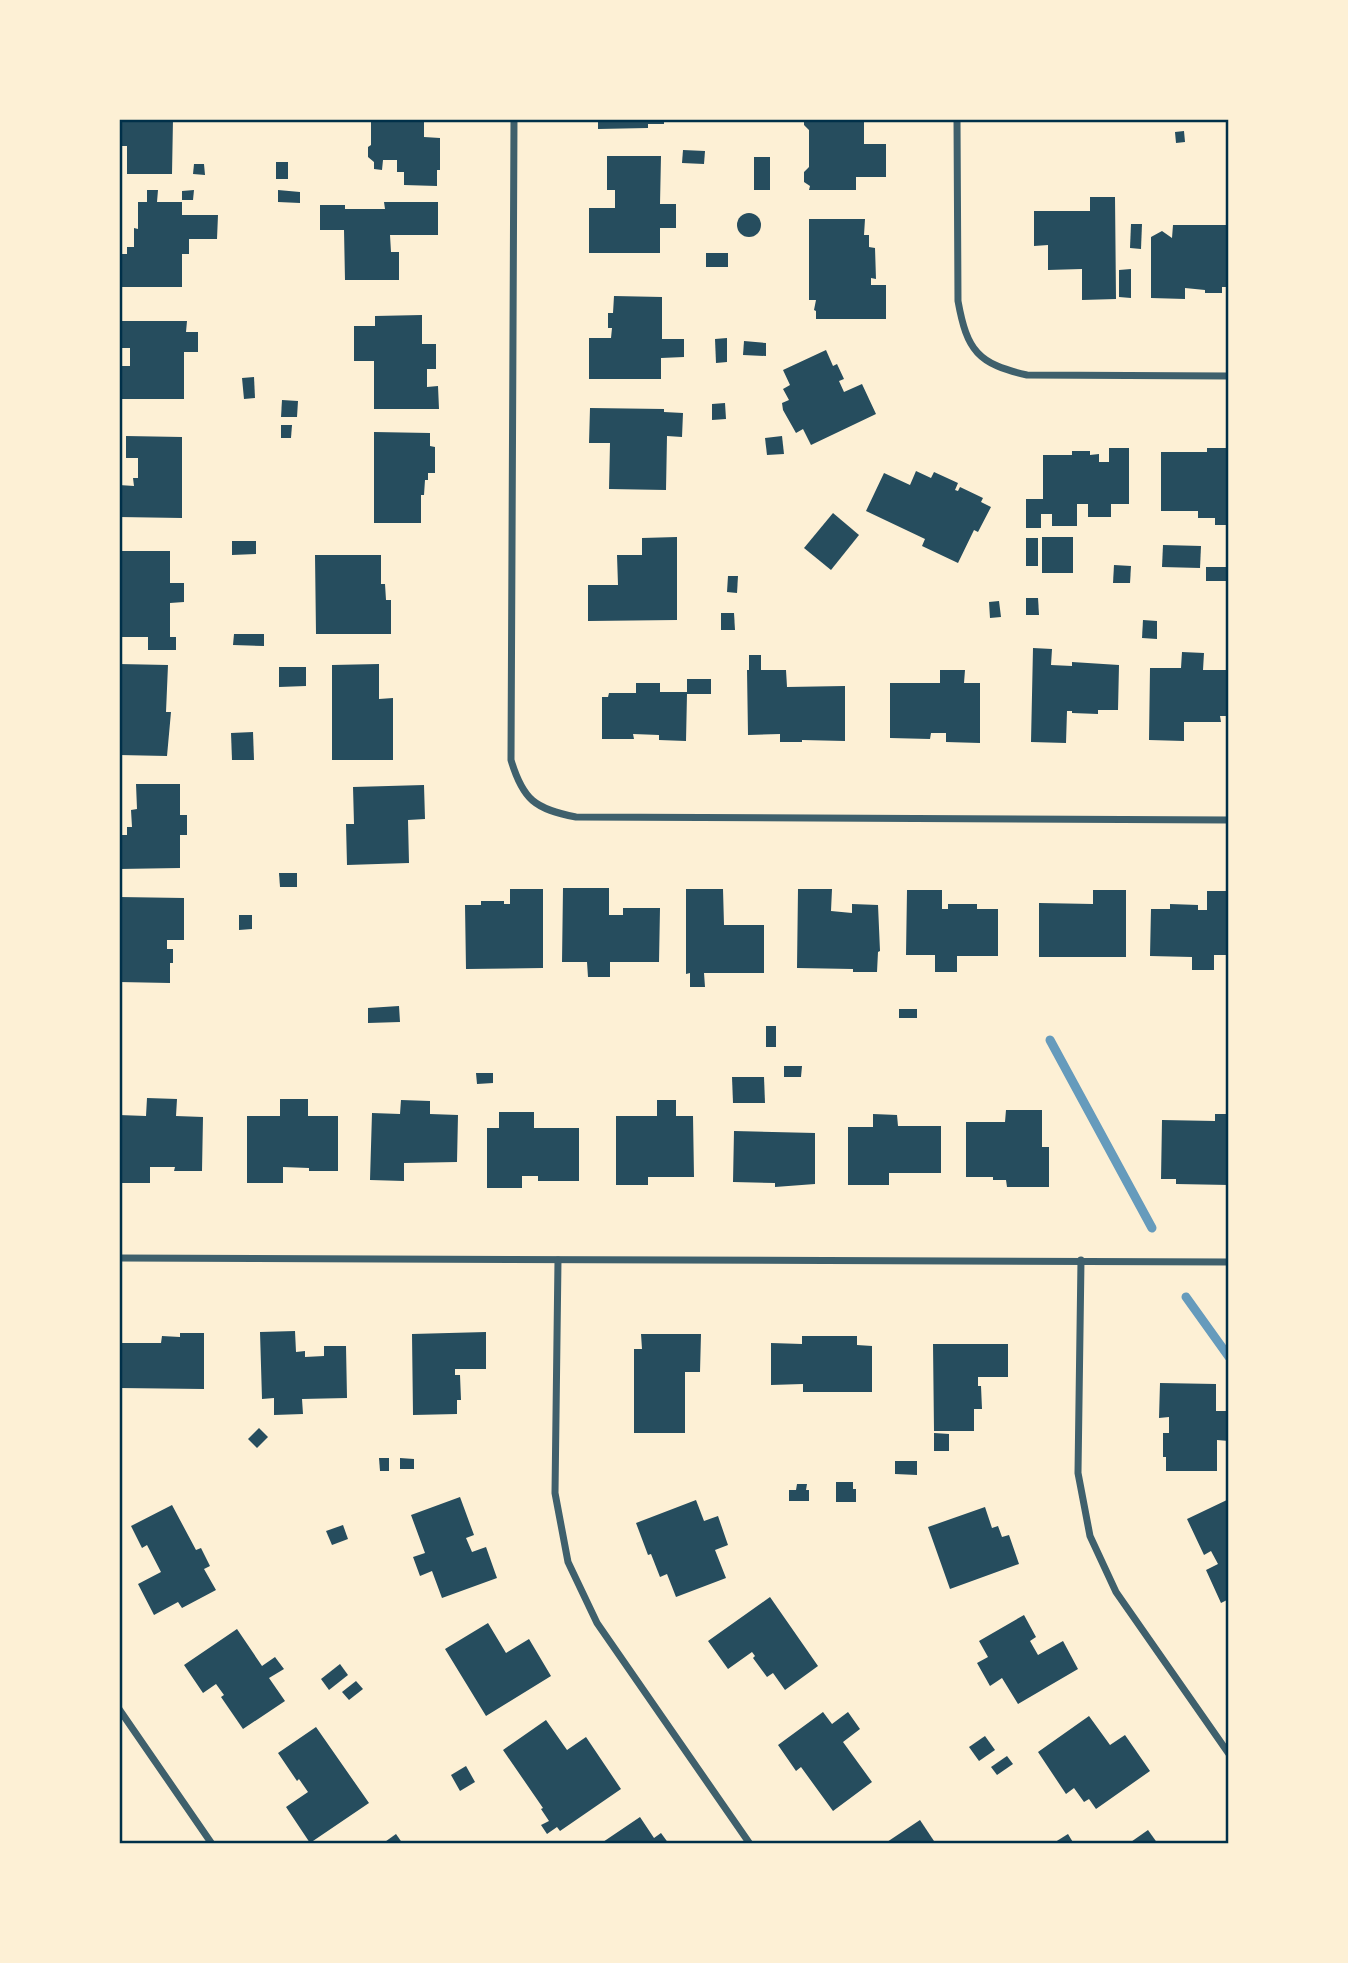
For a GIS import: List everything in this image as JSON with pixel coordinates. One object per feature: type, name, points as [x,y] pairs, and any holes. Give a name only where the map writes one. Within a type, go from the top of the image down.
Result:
[{"type":"street","points":[[514,119],[511,760],[518,782],[530,801],[549,812],[576,817],[1229,820]]},
{"type":"street","points":[[957,119],[958,302],[963,328],[977,353],[999,369],[1027,375],[1229,376]]},
{"type":"street","points":[[119,1258],[1229,1262]]},
{"type":"street","points":[[558,1260],[555,1493],[568,1562],[597,1623],[750,1844]]},
{"type":"street","points":[[1081,1260],[1078,1473],[1090,1536],[1116,1592],[1229,1754]]},
{"type":"street","points":[[119,1709],[212,1844]]},
{"type":"building","points":[[119,119],[173,119],[172,174],[127,174],[127,146],[119,146]]},
{"type":"building","points":[[371,119],[424,119],[424,137],[440,138],[437,186],[404,185],[404,172],[397,172],[397,160],[383,160],[382,170],[374,169],[374,162],[368,157]]},
{"type":"building","points":[[598,119],[664,119],[664,124],[648,124],[648,128],[598,129]]},
{"type":"building","points":[[804,119],[864,119],[864,144],[886,144],[886,177],[856,177],[856,190],[809,190],[810,186],[804,182],[804,172],[809,167],[809,130],[804,125]]},
{"type":"building","points":[[1184,131],[1185,142],[1176,143],[1175,132]]},
{"type":"building","points":[[683,150],[705,151],[704,164],[682,163]]},
{"type":"building","points":[[607,156],[661,156],[660,204],[676,204],[676,228],[660,228],[660,253],[589,253],[589,208],[615,208],[615,190],[607,190]]},
{"type":"building","points":[[754,157],[770,157],[770,190],[754,190]]},
{"type":"building","points":[[276,162],[288,162],[288,179],[276,179]]},
{"type":"building","points":[[194,164],[204,164],[205,175],[193,174]]},
{"type":"building","points":[[147,190],[158,190],[157,202],[182,202],[182,215],[218,215],[217,239],[189,239],[189,254],[182,254],[182,287],[119,287],[119,254],[127,254],[127,247],[134,247],[134,228],[138,229],[138,202],[147,202]]},
{"type":"building","points":[[194,190],[193,200],[182,200],[182,191]]},
{"type":"building","points":[[278,190],[300,192],[300,203],[278,202]]},
{"type":"building","points":[[1090,197],[1115,197],[1116,299],[1082,300],[1082,269],[1048,270],[1048,245],[1034,246],[1034,211],[1090,211]]},
{"type":"building","points":[[384,202],[438,202],[438,235],[390,235],[391,252],[399,252],[399,280],[345,280],[344,230],[320,230],[320,205],[345,205],[345,209],[385,209]]},
{"type":"building","points":[[749,213],[760,220],[761,225],[754,236],[749,237],[738,230],[737,225],[744,214]]},
{"type":"building","points":[[809,219],[865,219],[864,235],[869,235],[869,247],[875,248],[876,279],[871,278],[871,285],[886,285],[886,319],[816,319],[816,300],[809,300]]},
{"type":"building","points":[[1131,224],[1142,224],[1141,249],[1130,248]]},
{"type":"building","points":[[1173,225],[1229,225],[1229,287],[1222,287],[1222,293],[1205,293],[1205,290],[1185,288],[1185,299],[1151,298],[1151,237],[1162,231],[1172,238]]},
{"type":"building","points":[[706,253],[728,253],[728,267],[706,267]]},
{"type":"building","points":[[1131,269],[1131,298],[1119,297],[1119,270]]},
{"type":"building","points":[[614,296],[662,297],[662,339],[684,339],[684,357],[661,358],[661,379],[589,379],[589,338],[611,338],[612,328],[608,328],[608,313],[613,313]]},
{"type":"building","points":[[422,315],[422,344],[436,344],[436,369],[427,369],[427,387],[438,386],[439,409],[374,409],[374,361],[354,361],[354,326],[375,326],[375,316]]},
{"type":"building","points":[[119,321],[187,321],[186,332],[198,332],[198,352],[184,352],[184,399],[119,399],[119,366],[130,366],[130,348],[119,348]]},
{"type":"building","points":[[727,338],[727,362],[716,363],[715,339]]},
{"type":"building","points":[[744,341],[766,343],[766,356],[743,355]]},
{"type":"building","points":[[826,350],[833,366],[837,364],[844,379],[839,381],[844,392],[862,384],[876,414],[811,445],[803,429],[796,433],[783,410],[782,403],[789,400],[783,389],[790,385],[783,370]]},
{"type":"building","points":[[254,377],[255,398],[244,399],[242,378]]},
{"type":"building","points":[[282,400],[298,401],[297,417],[281,417]]},
{"type":"building","points":[[725,403],[726,419],[712,420],[712,404]]},
{"type":"building","points":[[590,408],[664,409],[664,412],[683,413],[682,437],[667,436],[666,490],[609,489],[610,443],[589,443]]},
{"type":"building","points":[[281,425],[292,425],[291,438],[281,438]]},
{"type":"building","points":[[374,432],[430,433],[430,446],[435,447],[435,473],[428,473],[428,480],[425,480],[424,495],[421,495],[421,523],[374,523]]},
{"type":"building","points":[[126,436],[182,437],[182,518],[119,517],[119,485],[134,486],[133,478],[138,478],[138,458],[126,458]]},
{"type":"building","points":[[782,436],[784,454],[767,455],[765,438]]},
{"type":"building","points":[[1109,448],[1129,448],[1129,504],[1111,504],[1111,517],[1088,517],[1088,504],[1077,504],[1077,526],[1052,526],[1052,514],[1041,514],[1041,528],[1026,528],[1026,499],[1043,499],[1043,455],[1072,455],[1072,451],[1090,451],[1090,455],[1099,454],[1099,462],[1109,462]]},
{"type":"building","points":[[1207,448],[1229,448],[1229,525],[1215,525],[1215,518],[1198,518],[1198,511],[1161,511],[1161,452],[1207,452]]},
{"type":"building","points":[[916,471],[931,478],[934,472],[958,483],[955,490],[958,491],[960,487],[983,498],[981,502],[991,507],[978,532],[974,530],[958,563],[922,546],[925,539],[866,511],[884,473],[910,485]]},
{"type":"building","points":[[833,513],[859,535],[831,570],[804,548]]},
{"type":"building","points":[[677,537],[677,620],[588,621],[588,585],[618,585],[617,555],[642,555],[642,538]]},
{"type":"building","points":[[1042,537],[1073,537],[1073,573],[1042,573]]},
{"type":"building","points":[[1026,538],[1038,538],[1038,566],[1026,566]]},
{"type":"building","points":[[232,541],[256,541],[256,554],[232,555]]},
{"type":"building","points":[[1163,545],[1201,546],[1200,568],[1162,567]]},
{"type":"building","points":[[119,551],[170,551],[170,583],[184,583],[184,602],[170,603],[170,637],[176,637],[176,650],[148,650],[148,637],[119,637]]},
{"type":"building","points":[[315,555],[381,555],[381,584],[385,584],[386,600],[391,600],[391,634],[316,634]]},
{"type":"building","points":[[1114,565],[1131,566],[1130,583],[1113,583]]},
{"type":"building","points":[[1206,567],[1229,567],[1229,581],[1206,581]]},
{"type":"building","points":[[728,576],[738,576],[737,593],[727,592]]},
{"type":"building","points":[[1026,598],[1038,598],[1039,615],[1026,615]]},
{"type":"building","points":[[999,601],[1001,617],[990,618],[989,602]]},
{"type":"building","points":[[721,613],[734,613],[735,630],[721,630]]},
{"type":"building","points":[[1143,620],[1157,621],[1157,639],[1142,638]]},
{"type":"building","points":[[234,634],[264,634],[264,646],[233,645]]},
{"type":"building","points":[[1033,648],[1052,649],[1051,665],[1072,666],[1072,662],[1119,665],[1118,710],[1098,710],[1098,714],[1067,711],[1066,743],[1031,742]]},
{"type":"building","points":[[1182,652],[1204,653],[1203,670],[1229,670],[1229,716],[1220,716],[1221,722],[1184,722],[1184,741],[1149,740],[1150,668],[1181,668]]},
{"type":"building","points":[[749,655],[761,655],[761,670],[786,670],[787,687],[845,686],[845,741],[780,742],[780,734],[748,735]]},
{"type":"building","points":[[119,664],[168,665],[166,712],[171,712],[167,756],[119,755]]},
{"type":"building","points":[[379,664],[379,699],[393,698],[393,760],[332,760],[332,665]]},
{"type":"building","points":[[279,667],[306,667],[306,686],[279,687]]},
{"type":"building","points":[[940,670],[965,670],[964,683],[980,683],[980,743],[946,742],[946,733],[931,733],[930,739],[890,738],[890,683],[940,683]]},
{"type":"building","points":[[687,679],[711,679],[711,694],[687,694],[686,741],[659,740],[659,735],[633,734],[634,739],[602,739],[602,697],[608,697],[609,693],[636,693],[636,683],[660,683],[660,692],[687,692]]},
{"type":"building","points":[[253,732],[254,760],[232,760],[231,733]]},
{"type":"building","points":[[136,784],[180,784],[180,815],[187,815],[187,835],[180,835],[180,868],[119,869],[119,835],[127,835],[127,827],[132,827],[131,810],[137,809]]},
{"type":"building","points":[[424,785],[425,819],[408,820],[409,863],[347,865],[346,824],[354,824],[353,787]]},
{"type":"building","points":[[279,873],[297,873],[297,887],[280,887]]},
{"type":"building","points":[[563,888],[609,888],[609,915],[623,915],[623,908],[660,908],[659,962],[610,962],[610,977],[588,977],[587,962],[562,962]]},
{"type":"building","points":[[510,889],[543,889],[543,968],[466,969],[465,905],[481,905],[481,901],[504,901],[504,904],[510,904]]},
{"type":"building","points":[[686,889],[723,889],[724,925],[764,925],[764,973],[704,973],[705,987],[690,987],[690,973],[686,974]]},
{"type":"building","points":[[798,889],[832,889],[831,911],[852,913],[852,904],[878,905],[880,951],[877,972],[797,968]]},
{"type":"building","points":[[907,890],[942,890],[942,909],[948,909],[948,904],[977,904],[977,909],[998,909],[998,956],[957,956],[957,972],[935,972],[935,955],[906,955]]},
{"type":"building","points":[[1093,890],[1126,890],[1126,957],[1039,957],[1039,903],[1093,904]]},
{"type":"building","points":[[1207,891],[1229,891],[1229,955],[1214,955],[1214,970],[1192,970],[1192,957],[1150,956],[1151,909],[1170,909],[1170,904],[1198,905],[1198,910],[1207,910]]},
{"type":"building","points":[[119,897],[184,898],[184,940],[167,940],[167,949],[173,949],[170,983],[119,982]]},
{"type":"building","points":[[239,915],[252,915],[252,929],[239,930]]},
{"type":"building","points":[[399,1006],[400,1022],[368,1023],[368,1008]]},
{"type":"building","points":[[899,1009],[917,1009],[917,1018],[899,1018]]},
{"type":"building","points":[[766,1026],[776,1026],[776,1047],[766,1047]]},
{"type":"building","points":[[784,1066],[802,1066],[801,1077],[784,1077]]},
{"type":"building","points":[[476,1073],[493,1073],[493,1083],[477,1084]]},
{"type":"building","points":[[732,1077],[764,1077],[765,1103],[733,1103]]},
{"type":"building","points":[[147,1098],[177,1099],[176,1116],[203,1117],[202,1171],[174,1171],[175,1167],[150,1167],[150,1183],[119,1183],[119,1115],[146,1116]]},
{"type":"building","points":[[280,1099],[308,1099],[308,1116],[338,1116],[338,1171],[309,1171],[309,1168],[283,1167],[283,1183],[247,1183],[247,1116],[280,1116]]},
{"type":"building","points":[[401,1100],[430,1101],[430,1114],[458,1115],[457,1162],[404,1163],[404,1181],[370,1180],[372,1113],[400,1114]]},
{"type":"building","points":[[657,1100],[676,1100],[676,1116],[693,1116],[694,1177],[648,1177],[648,1185],[616,1185],[616,1116],[657,1116]]},
{"type":"building","points":[[1006,1110],[1042,1110],[1042,1147],[1049,1147],[1049,1187],[1007,1187],[1006,1180],[966,1177],[966,1122],[1005,1122]]},
{"type":"building","points":[[499,1112],[534,1112],[534,1128],[579,1128],[579,1181],[538,1181],[538,1176],[522,1176],[522,1188],[487,1188],[487,1128],[499,1128]]},
{"type":"building","points":[[873,1114],[897,1115],[898,1126],[941,1126],[941,1173],[889,1173],[889,1185],[848,1185],[848,1127],[873,1127]]},
{"type":"building","points":[[1215,1114],[1229,1114],[1229,1185],[1176,1184],[1176,1179],[1161,1179],[1162,1120],[1215,1121]]},
{"type":"building","points":[[734,1131],[815,1133],[815,1184],[775,1187],[775,1183],[733,1182]]},
{"type":"building","points":[[295,1331],[296,1352],[305,1351],[305,1357],[324,1356],[324,1346],[346,1346],[347,1398],[302,1399],[303,1414],[274,1415],[274,1398],[262,1399],[260,1332]]},
{"type":"building","points":[[486,1332],[486,1369],[455,1369],[455,1375],[460,1375],[461,1400],[457,1400],[457,1414],[413,1415],[412,1334]]},
{"type":"building","points":[[180,1333],[204,1333],[204,1389],[119,1388],[119,1343],[161,1343],[162,1336],[180,1337]]},
{"type":"building","points":[[641,1334],[701,1334],[700,1372],[685,1372],[685,1433],[634,1433],[634,1349],[642,1349]]},
{"type":"building","points":[[802,1336],[857,1336],[857,1345],[872,1346],[872,1392],[803,1392],[803,1384],[771,1385],[771,1343],[802,1344]]},
{"type":"building","points":[[933,1344],[1008,1344],[1008,1377],[978,1377],[982,1409],[974,1409],[974,1431],[934,1431]]},
{"type":"building","points":[[1160,1383],[1216,1384],[1216,1411],[1229,1411],[1229,1441],[1217,1440],[1217,1471],[1166,1471],[1163,1433],[1169,1433],[1169,1417],[1159,1418]]},
{"type":"building","points":[[259,1428],[268,1437],[257,1448],[248,1439]]},
{"type":"building","points":[[934,1433],[949,1434],[949,1451],[934,1451]]},
{"type":"building","points":[[379,1458],[389,1458],[389,1471],[380,1471]]},
{"type":"building","points":[[400,1458],[414,1459],[414,1469],[400,1469]]},
{"type":"building","points":[[895,1461],[917,1461],[917,1475],[895,1474]]},
{"type":"building","points":[[836,1482],[853,1482],[856,1502],[836,1502]]},
{"type":"building","points":[[797,1484],[807,1484],[809,1501],[789,1501],[789,1490],[796,1490]]},
{"type":"building","points":[[460,1497],[474,1535],[466,1538],[472,1552],[486,1547],[497,1578],[442,1598],[432,1571],[420,1576],[413,1557],[425,1553],[411,1515]]},
{"type":"building","points":[[1229,1499],[1229,1599],[1221,1603],[1206,1570],[1218,1564],[1211,1551],[1204,1555],[1187,1519]]},
{"type":"building","points":[[696,1500],[704,1521],[718,1516],[728,1545],[715,1550],[726,1578],[676,1597],[667,1574],[660,1577],[651,1554],[648,1555],[636,1523]]},
{"type":"building","points":[[172,1505],[196,1550],[201,1548],[210,1566],[204,1569],[216,1590],[182,1608],[178,1602],[154,1615],[138,1584],[161,1572],[147,1545],[142,1548],[131,1526]]},
{"type":"building","points":[[985,1507],[992,1528],[998,1526],[1002,1537],[1009,1535],[1019,1564],[950,1589],[928,1527]]},
{"type":"building","points":[[343,1525],[348,1539],[332,1545],[326,1531]]},
{"type":"building","points":[[770,1597],[818,1666],[785,1690],[773,1673],[767,1677],[753,1658],[755,1656],[752,1652],[728,1669],[708,1641]]},
{"type":"building","points":[[1024,1615],[1036,1637],[1030,1641],[1038,1655],[1063,1641],[1078,1669],[1018,1704],[1002,1678],[990,1686],[977,1663],[988,1657],[979,1641]]},
{"type":"building","points":[[488,1623],[506,1653],[529,1639],[551,1676],[486,1716],[445,1649]]},
{"type":"building","points":[[237,1629],[262,1666],[275,1657],[284,1669],[269,1678],[285,1701],[243,1729],[221,1697],[224,1695],[216,1684],[203,1693],[184,1665]]},
{"type":"building","points":[[340,1664],[348,1675],[329,1690],[321,1679]]},
{"type":"building","points":[[356,1681],[363,1689],[349,1700],[342,1692]]},
{"type":"building","points":[[823,1712],[832,1724],[848,1712],[860,1729],[843,1742],[872,1782],[833,1811],[801,1767],[796,1771],[778,1745]]},
{"type":"building","points":[[1089,1716],[1110,1745],[1125,1735],[1150,1771],[1096,1809],[1089,1799],[1084,1802],[1074,1788],[1066,1794],[1038,1752]]},
{"type":"building","points":[[546,1720],[567,1750],[586,1737],[621,1789],[560,1831],[557,1827],[547,1834],[541,1825],[549,1821],[541,1809],[543,1808],[503,1750]]},
{"type":"building","points":[[316,1727],[369,1803],[310,1843],[286,1807],[308,1792],[278,1753]]},
{"type":"building","points":[[985,1736],[995,1750],[979,1761],[969,1747]]},
{"type":"building","points":[[1007,1756],[1013,1764],[997,1775],[991,1767]]},
{"type":"building","points":[[466,1766],[475,1782],[460,1791],[451,1775]]},
{"type":"building","points":[[640,1817],[654,1838],[661,1833],[669,1844],[600,1844]]},
{"type":"building","points":[[920,1820],[936,1844],[884,1844]]},
{"type":"building","points":[[1148,1830],[1158,1844],[1128,1844]]},
{"type":"building","points":[[396,1834],[403,1844],[382,1844]]},
{"type":"building","points":[[1068,1834],[1074,1844],[1052,1844]]},
{"type":"waterway","points":[[1050,1040],[1152,1228]]},
{"type":"waterway","points":[[1186,1297],[1229,1357]]}]
